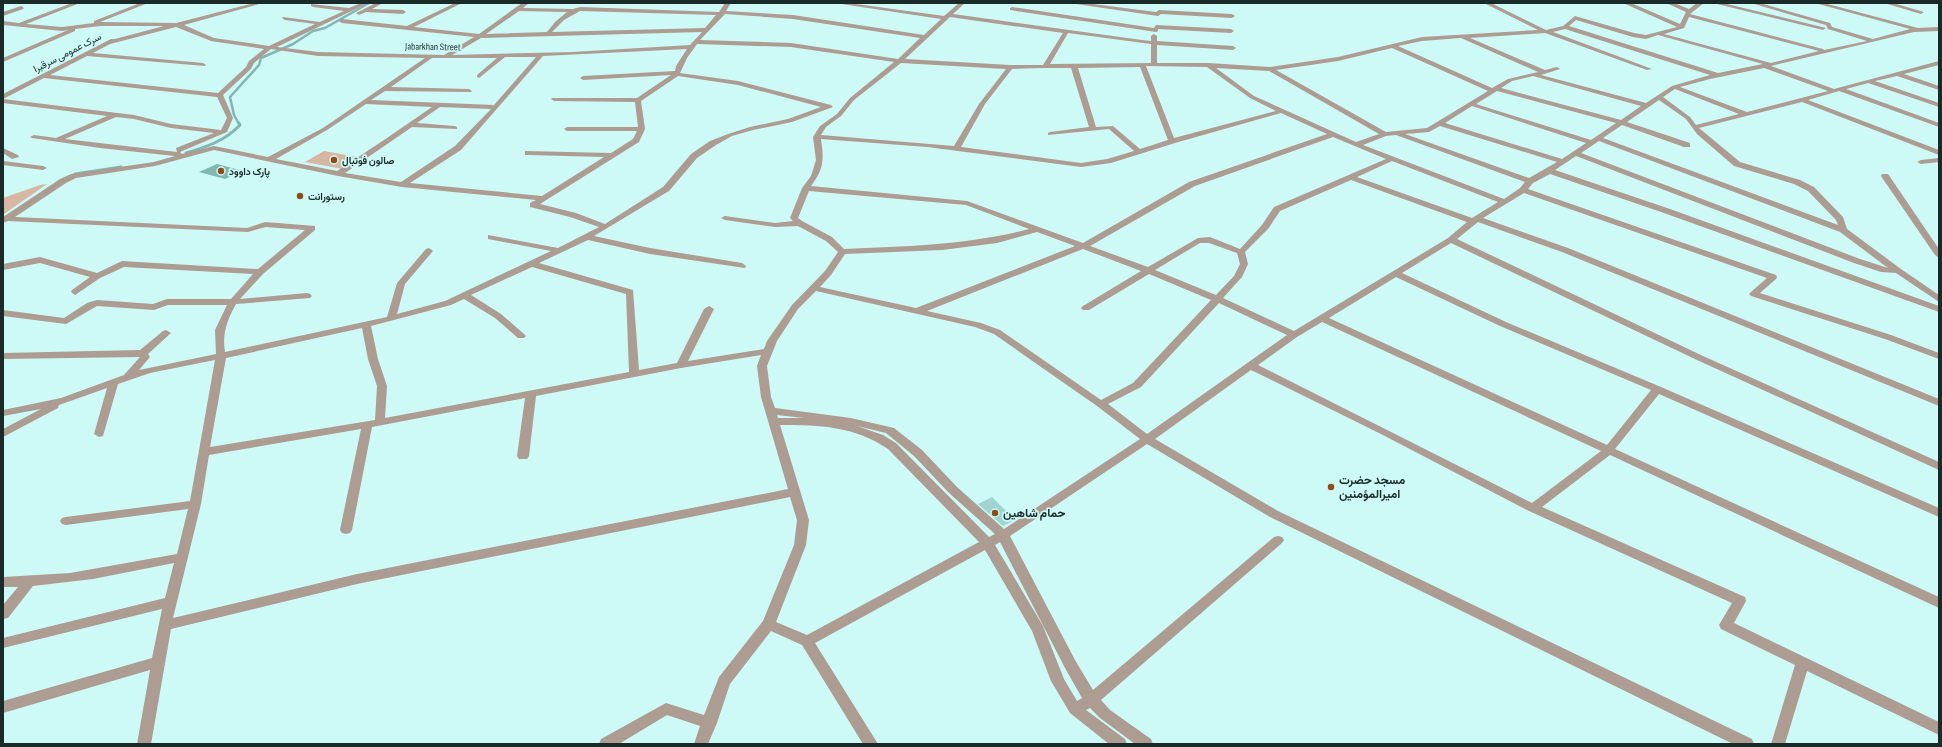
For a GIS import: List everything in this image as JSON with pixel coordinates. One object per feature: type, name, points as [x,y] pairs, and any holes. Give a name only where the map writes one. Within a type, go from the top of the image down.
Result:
[{"type":"street","points":[[3,28],[77,3]]},
{"type":"street","points":[[3,23],[62,29],[80,27],[90,25],[145,3]]},
{"type":"street","points":[[107,43],[260,3]]},
{"type":"street","points":[[285,18],[323,27],[349,10],[380,3]]},
{"type":"street","points":[[408,28],[459,3]]},
{"type":"street","points":[[446,57],[480,36],[526,3]]},
{"type":"street","points":[[554,99],[638,100],[676,73],[691,47],[722,13],[728,3]]},
{"type":"street","points":[[838,3],[1153,43],[1233,48]]},
{"type":"street","points":[[962,3],[899,61],[852,99],[840,114],[823,126],[817,137],[820,160],[815,176],[806,188],[794,218],[799,223],[829,239],[842,252],[942,247],[997,240],[1039,229]]},
{"type":"street","points":[[1072,3],[1158,13],[1232,16]]},
{"type":"street","points":[[1154,64],[1153,43],[1160,3]]},
{"type":"street","points":[[1487,3],[1544,31],[1649,69]]},
{"type":"street","points":[[1626,3],[1682,27]]},
{"type":"street","points":[[1669,3],[1688,13],[1824,51]]},
{"type":"street","points":[[1682,27],[1688,13],[1701,3]]},
{"type":"street","points":[[1716,3],[1818,28],[1830,28],[1873,41]]},
{"type":"street","points":[[1754,3],[1828,24],[1830,28]]},
{"type":"street","points":[[1818,3],[1917,30]]},
{"type":"street","points":[[1887,3],[1921,12]]},
{"type":"street","points":[[313,5],[349,10]]},
{"type":"street","points":[[43,76],[220,95],[249,68],[251,62],[269,48],[342,21],[365,6],[403,12]]},
{"type":"street","points":[[3,14],[21,8]]},
{"type":"street","points":[[518,9],[574,11]]},
{"type":"street","points":[[548,35],[552,28],[574,11],[580,9],[722,13],[793,17],[924,37]]},
{"type":"street","points":[[1012,9],[1156,28],[1231,31]]},
{"type":"street","points":[[1565,27],[1575,18],[1633,35],[1646,37],[1682,27]]},
{"type":"street","points":[[342,21],[480,36],[706,30]]},
{"type":"street","points":[[90,25],[180,25]]},
{"type":"street","name":"سرک عمومی سرقبرا","points":[[4,97],[141,25]]},
{"type":"street","name":"Jabarkhan Street","points":[[180,25],[213,40],[318,54],[446,57],[504,56],[607,53],[691,47]]},
{"type":"street","points":[[3,60],[80,27]]},
{"type":"street","points":[[697,42],[791,45],[899,61],[1010,67],[1154,64],[1208,65],[1270,69],[1338,59],[1422,39],[1544,31],[1565,27],[1716,75]]},
{"type":"street","points":[[807,641],[1003,535],[1147,439],[1294,335],[1451,240],[1475,220],[1523,190],[1530,181],[1549,171],[1645,105],[1674,87],[1716,75],[1735,73],[1917,30],[1939,29]]},
{"type":"street","points":[[1045,67],[1066,32]]},
{"type":"street","points":[[1658,34],[1768,65],[1939,125]]},
{"type":"street","points":[[1460,36],[1544,72]]},
{"type":"street","points":[[283,49],[294,44]]},
{"type":"street","points":[[1392,46],[1495,90],[1621,122],[1687,145]]},
{"type":"street","points":[[85,54],[203,65]]},
{"type":"street","points":[[402,185],[453,152],[496,107],[542,54]]},
{"type":"street","points":[[270,159],[325,129],[432,56]]},
{"type":"street","points":[[479,76],[504,56]]},
{"type":"street","points":[[1695,127],[1939,63]]},
{"type":"street","points":[[1142,65],[1172,141]]},
{"type":"street","points":[[1208,65],[1252,96],[1282,112],[1356,145],[1505,202]]},
{"type":"street","points":[[1074,66],[1093,128]]},
{"type":"street","points":[[956,149],[982,104],[1010,67]]},
{"type":"street","points":[[1924,67],[1939,72]]},
{"type":"street","points":[[1270,69],[1385,134]]},
{"type":"street","points":[[1356,145],[1385,134],[1429,130],[1510,80],[1557,69]]},
{"type":"street","points":[[583,78],[676,73],[738,83],[842,110]]},
{"type":"street","points":[[1533,74],[1645,105]]},
{"type":"street","points":[[1898,74],[1939,88]]},
{"type":"street","points":[[1868,81],[1939,105]]},
{"type":"street","points":[[1674,87],[1746,114]]},
{"type":"street","points":[[385,89],[469,92]]},
{"type":"street","points":[[172,153],[224,131],[230,118],[220,95]]},
{"type":"street","points":[[4,97],[134,117],[171,126],[222,133]]},
{"type":"street","points":[[1658,97],[1688,118],[1699,133],[1737,164],[1797,182],[1811,189],[1840,220],[1843,230]]},
{"type":"street","points":[[606,227],[533,205],[636,140],[642,129],[638,100]]},
{"type":"street","points":[[1802,100],[1939,154]]},
{"type":"street","points":[[364,102],[496,107]]},
{"type":"street","points":[[1470,104],[1590,142]]},
{"type":"street","points":[[338,174],[412,125],[438,105]]},
{"type":"street","points":[[3,413],[62,401],[148,370],[221,356],[392,319],[448,303],[466,296],[606,227],[666,189],[694,156],[713,143],[730,135],[752,128],[790,122],[829,106]]},
{"type":"street","points":[[817,137],[927,145],[1081,165],[1108,161],[1172,141],[1282,112]]},
{"type":"street","points":[[57,140],[114,115]]},
{"type":"street","points":[[1440,124],[1561,162]]},
{"type":"street","points":[[412,125],[455,128]]},
{"type":"street","points":[[1050,134],[1111,127],[1140,152]]},
{"type":"street","points":[[567,129],[642,129]]},
{"type":"street","points":[[1394,133],[1530,181]]},
{"type":"street","points":[[918,311],[1084,246],[1192,184],[1334,134]]},
{"type":"street","points":[[34,137],[185,154]]},
{"type":"street","points":[[1598,138],[1843,230],[1939,299]]},
{"type":"street","points":[[5,220],[62,180],[102,170],[138,167],[185,154],[214,148],[338,174],[402,185],[542,198]]},
{"type":"street","points":[[3,150],[15,157],[3,162]]},
{"type":"street","points":[[528,153],[612,155]]},
{"type":"street","points":[[1574,153],[1857,261],[1884,270],[1898,271]]},
{"type":"street","points":[[1241,252],[1265,228],[1277,209],[1392,159]]},
{"type":"street","points":[[1921,162],[1939,160]]},
{"type":"street","points":[[3,162],[42,168]]},
{"type":"street","points":[[1549,171],[1667,211],[1939,309]]},
{"type":"street","points":[[1885,176],[1935,243],[1939,254]]},
{"type":"street","points":[[1351,177],[1565,250],[1939,403]]},
{"type":"street","points":[[806,188],[967,203],[1149,271],[1217,299],[1294,335]]},
{"type":"street","points":[[1523,190],[1773,277],[1754,294],[1880,334],[1939,356]]},
{"type":"street","points":[[725,218],[775,225],[799,223]]},
{"type":"street","points":[[5,220],[248,230],[265,224],[312,228],[260,272],[234,302],[222,325],[219,341],[221,356],[195,504],[165,625],[144,744]]},
{"type":"street","points":[[491,237],[545,246],[559,251]]},
{"type":"street","points":[[587,237],[650,251],[742,266]]},
{"type":"street","points":[[1086,308],[1198,241],[1205,240],[1241,252]]},
{"type":"street","points":[[1451,240],[1707,361],[1939,466]]},
{"type":"street","points":[[392,319],[401,283],[429,251]]},
{"type":"street","points":[[702,744],[724,681],[769,624],[800,545],[803,520],[766,397],[762,366],[772,341],[794,307],[828,274],[842,252]]},
{"type":"street","points":[[1101,404],[1137,385],[1238,277],[1244,264],[1241,252]]},
{"type":"street","points":[[3,268],[40,260],[97,276]]},
{"type":"street","points":[[75,292],[97,276],[104,274],[122,264],[260,272]]},
{"type":"street","points":[[532,264],[630,292],[634,375]]},
{"type":"street","points":[[1396,274],[1503,324],[1657,389],[1939,513]]},
{"type":"street","points":[[814,288],[978,325],[997,332],[1101,404],[1147,439],[1274,514],[1747,744]]},
{"type":"street","points":[[3,313],[66,321],[90,305],[98,303],[154,307],[167,302],[234,302],[308,296]]},
{"type":"street","points":[[466,296],[498,316],[521,336]]},
{"type":"street","points":[[681,365],[709,310]]},
{"type":"street","points":[[1322,318],[1608,452],[1939,603]]},
{"type":"street","points":[[366,324],[373,359],[382,386],[380,422]]},
{"type":"street","points":[[3,356],[143,353],[166,333]]},
{"type":"street","points":[[203,452],[380,422],[681,365],[769,351]]},
{"type":"street","points":[[128,377],[145,357],[143,353]]},
{"type":"street","points":[[1251,366],[1382,430],[1533,508],[1740,602],[1730,614],[1726,625],[1939,729]]},
{"type":"street","points":[[99,434],[114,382]]},
{"type":"street","points":[[1533,508],[1608,452],[1657,389]]},
{"type":"street","points":[[523,456],[531,394]]},
{"type":"street","points":[[3,434],[62,401]]},
{"type":"street","points":[[772,416],[851,420],[890,430],[918,454],[953,490],[1003,535],[1044,627],[1058,681],[1074,709],[1120,744]]},
{"type":"street","points":[[772,416],[854,429],[881,438],[892,446],[988,544],[1091,700],[1105,714],[1146,744]]},
{"type":"street","points":[[346,530],[367,424]]},
{"type":"street","points":[[165,625],[357,579],[794,492]]},
{"type":"street","points":[[66,522],[195,504]]},
{"type":"street","points":[[1074,709],[1091,700],[1278,540]]},
{"type":"street","points":[[3,582],[28,582],[111,572],[182,557]]},
{"type":"street","points":[[3,614],[28,582]]},
{"type":"street","points":[[3,643],[171,602]]},
{"type":"street","points":[[769,624],[807,641],[871,744]]},
{"type":"street","points":[[3,707],[159,662]]},
{"type":"street","points":[[1778,744],[1803,662]]},
{"type":"street","points":[[606,744],[666,709],[710,722]]},
{"type":"shaded area","name":"صالون فوتبال","points":[[324,151],[363,158],[343,169],[305,162]]},
{"type":"shaded area","points":[[47,184],[4,214],[3,214],[3,198]]},
{"type":"water","name":"پارک داوود","points":[[217,164],[243,171],[225,179],[199,172]]},
{"type":"building","name":"حمام شاهین","points":[[992,497],[1015,520],[1003,526],[978,504]]},
{"type":"waterway","points":[[239,124],[234,115],[230,97],[259,65],[261,58],[293,44],[313,31],[325,28],[369,3]]},
{"type":"waterway","points":[[186,153],[208,146],[222,139],[234,131],[240,125],[239,123]]},
{"type":"waterway","points":[[75,174],[121,167]]},
{"type":"place","name":"صالون فوتبال","points":[[334,160]]},
{"type":"place","name":"پارک داوود","points":[[221,171]]},
{"type":"place","name":"رستورانت","points":[[300,196]]},
{"type":"place","name":"مسجد حضرت امیرالمؤمنین","points":[[1331,487]]},
{"type":"place","name":"حمام شاهین","points":[[995,513]]}]
